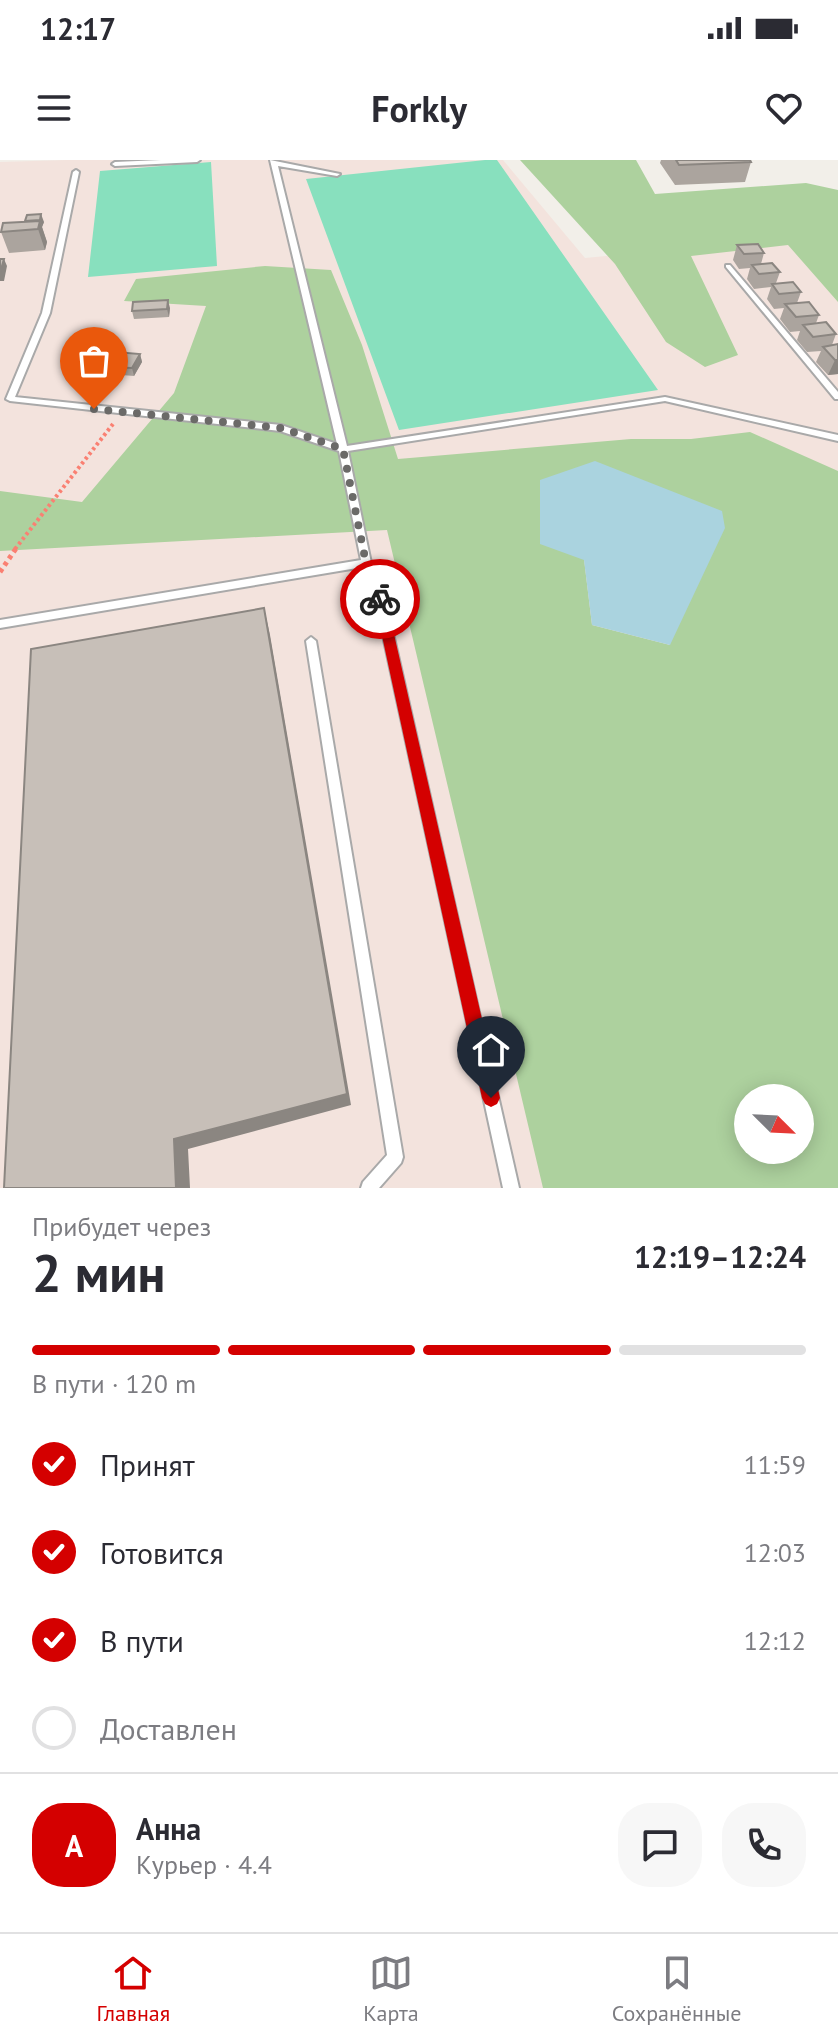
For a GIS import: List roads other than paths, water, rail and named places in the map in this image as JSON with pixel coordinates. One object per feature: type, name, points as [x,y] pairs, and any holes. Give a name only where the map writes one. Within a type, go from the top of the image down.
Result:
[{"type":"lane","points":[[115,164],[197,160]]},
{"type":"lane","points":[[337,174],[273,162],[343,449],[366,563],[377,585],[511,1188]]},
{"type":"lane","points":[[76,172],[46,313],[10,399],[281,428],[343,449],[665,399],[838,438]]},
{"type":"lane","points":[[728,266],[838,397]]},
{"type":"lane","points":[[0,624],[366,563]]},
{"type":"lane","points":[[311,641],[395,1157],[369,1188]]},
{"type":"water","points":[[595,461],[722,511],[725,528],[670,645],[592,625],[584,560],[540,544],[540,480]]}]
